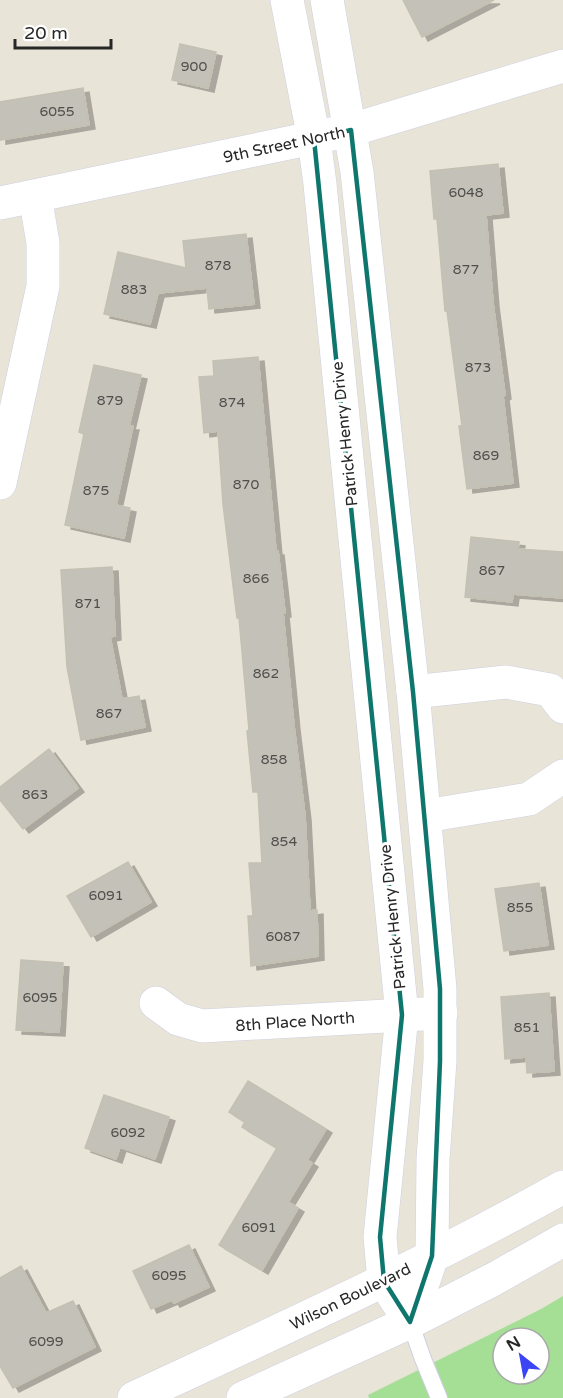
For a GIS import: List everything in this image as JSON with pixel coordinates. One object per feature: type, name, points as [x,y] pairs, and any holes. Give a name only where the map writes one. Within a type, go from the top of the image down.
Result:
[{"type":"street","name":"Patrick Henry Drive","points":[[287,0],[314,139],[402,1015],[380,1237],[384,1281],[410,1322]]},
{"type":"street","points":[[327,0],[357,172],[439,967],[440,1061],[432,1159],[432,1256],[410,1322]]},
{"type":"street","name":"9th Street North","points":[[0,203],[351,130],[563,66]]},
{"type":"street","points":[[0,483],[43,286],[43,243],[34,196]]},
{"type":"street","points":[[412,692],[506,682],[550,690],[563,707]]},
{"type":"street","points":[[425,816],[529,799],[563,776]]},
{"type":"street","name":"8th Place North","points":[[156,1003],[178,1019],[202,1026],[441,1013]]},
{"type":"street","name":"Wilson Boulevard","points":[[134,1398],[384,1281],[563,1188]]},
{"type":"street","points":[[243,1398],[410,1322],[563,1240]]},
{"type":"lane","points":[[410,1322],[439,1398]]},
{"type":"highlighted area","points":[[351,130],[413,692],[440,989],[440,1061],[432,1256],[410,1322],[384,1281],[380,1237],[402,1015],[314,139]]},
{"type":"green space","points":[[563,1296],[563,1398],[369,1398],[368,1395],[491,1334],[491,1386],[551,1386],[551,1326],[507,1326]]},
{"type":"building","points":[[403,0],[494,0],[422,37]]},
{"type":"building","points":[[180,44],[216,52],[208,88],[172,80]]},
{"type":"building","points":[[83,88],[89,125],[0,140],[0,102]]},
{"type":"building","points":[[498,164],[503,213],[486,215],[493,303],[513,483],[467,489],[459,426],[462,426],[447,311],[445,311],[437,219],[434,219],[430,171]]},
{"type":"building","points":[[246,234],[254,304],[209,309],[207,288],[158,293],[150,324],[104,314],[118,252],[186,268],[183,241]]},
{"type":"building","points":[[258,357],[276,551],[278,551],[285,613],[283,613],[294,726],[305,816],[310,911],[317,910],[318,956],[251,966],[248,916],[253,916],[249,863],[262,863],[258,792],[253,792],[239,618],[237,618],[223,504],[218,431],[204,433],[199,377],[214,376],[213,361]]},
{"type":"building","points":[[94,365],[141,375],[129,426],[133,426],[116,505],[130,508],[124,538],[65,525],[84,434],[79,432]]},
{"type":"building","points":[[471,537],[519,542],[518,549],[563,552],[563,598],[513,594],[512,602],[465,597]]},
{"type":"building","points":[[112,567],[115,636],[110,637],[122,699],[139,696],[145,727],[81,740],[67,667],[61,570]]},
{"type":"building","points":[[49,749],[78,788],[23,829],[0,800],[0,787]]},
{"type":"building","points":[[128,862],[151,902],[91,937],[67,896]]},
{"type":"building","points":[[539,883],[548,945],[504,951],[495,889]]},
{"type":"building","points":[[21,960],[63,963],[59,1032],[16,1030]]},
{"type":"building","points":[[549,993],[554,1071],[527,1073],[526,1057],[505,1059],[501,997]]},
{"type":"building","points":[[248,1081],[326,1129],[307,1160],[312,1163],[288,1202],[298,1208],[262,1270],[219,1245],[277,1148],[242,1127],[245,1122],[229,1112]]},
{"type":"building","points":[[104,1095],[169,1117],[155,1159],[120,1147],[116,1159],[85,1148]]},
{"type":"building","points":[[189,1245],[209,1287],[174,1303],[172,1300],[151,1309],[133,1271]]},
{"type":"building","points":[[21,1266],[46,1313],[73,1301],[95,1347],[13,1388],[0,1366],[0,1278]]}]
